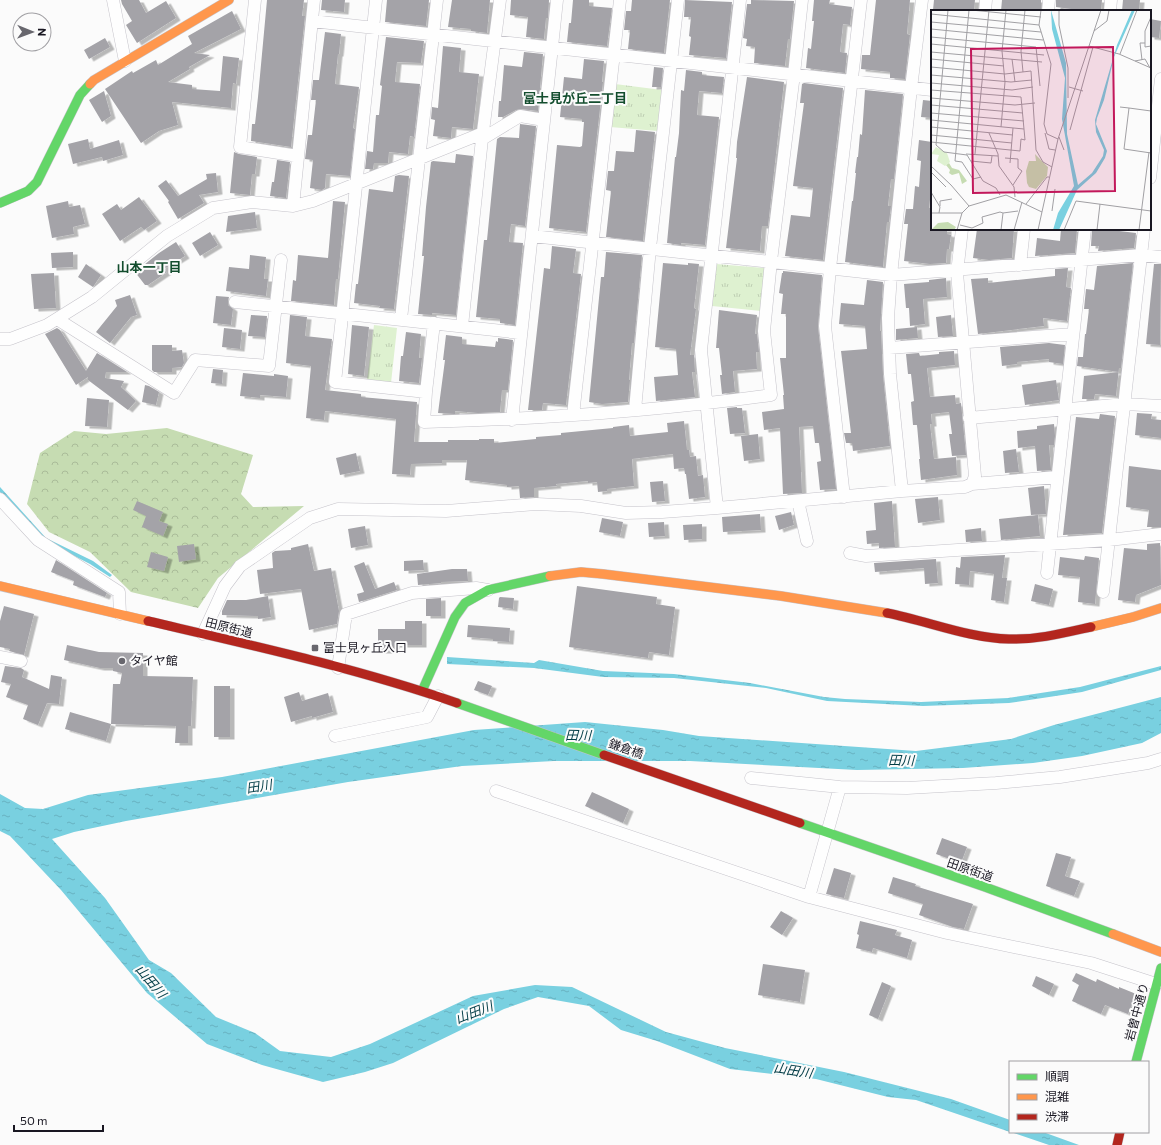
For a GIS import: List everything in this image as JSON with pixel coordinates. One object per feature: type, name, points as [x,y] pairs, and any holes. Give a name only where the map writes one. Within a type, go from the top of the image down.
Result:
[{"type":"main road","points":[[0,202],[28,191],[37,182],[80,95],[94,80],[229,0]]},
{"type":"main road","points":[[422,691],[455,617],[465,603],[488,590],[549,576],[580,572],[835,604],[900,615],[1000,639],[1026,640],[1123,619],[1161,608]]},
{"type":"main road","name":"田原街道","points":[[0,586],[203,634],[338,668],[422,691],[451,701]]},
{"type":"main road","name":"鎌倉橋","points":[[451,701],[771,813]]},
{"type":"main road","name":"田原街道","points":[[771,813],[985,887],[1161,952]]},
{"type":"main road","name":"岩曽中通り","points":[[1136,1061],[1161,968]]},
{"type":"street","points":[[112,0],[125,61]]},
{"type":"street","points":[[255,0],[240,147],[298,156]]},
{"type":"street","points":[[293,206],[314,0]]},
{"type":"street","points":[[376,0],[334,382],[426,392]]},
{"type":"street","points":[[401,319],[437,0]]},
{"type":"street","points":[[462,326],[482,136],[500,0]]},
{"type":"street","points":[[512,420],[557,0]]},
{"type":"street","points":[[573,415],[620,0]]},
{"type":"street","points":[[635,410],[650,248],[678,0]]},
{"type":"street","points":[[716,508],[701,350],[740,0]]},
{"type":"street","points":[[434,323],[424,422],[512,420],[706,404],[771,395],[764,331],[802,0]]},
{"type":"street","points":[[844,496],[825,326],[830,268],[861,0]]},
{"type":"street","points":[[902,491],[890,374],[888,318],[891,275],[922,0]]},
{"type":"street","points":[[985,10],[986,0]]},
{"type":"street","points":[[1048,10],[1049,0]]},
{"type":"street","points":[[1110,10],[1111,0]]},
{"type":"street","points":[[312,21],[931,90]]},
{"type":"street","points":[[1151,167],[1161,79]]},
{"type":"street","points":[[0,339],[10,339],[47,325],[57,319],[92,297],[167,236],[213,208],[252,202],[293,206],[313,201],[419,158],[482,136],[520,116],[544,120]]},
{"type":"street","points":[[962,230],[957,270],[975,476],[972,484]]},
{"type":"street","points":[[1020,265],[1024,230]]},
{"type":"street","points":[[1048,573],[1064,409],[1085,230]]},
{"type":"street","points":[[1103,592],[1144,230]]},
{"type":"street","points":[[532,236],[891,275],[1141,255],[1161,257]]},
{"type":"street","points":[[57,319],[174,393],[196,360],[269,366],[281,260]]},
{"type":"street","points":[[235,302],[342,312],[521,333]]},
{"type":"street","points":[[889,348],[1073,334]]},
{"type":"street","points":[[969,418],[1125,404],[1161,406]]},
{"type":"street","points":[[203,634],[225,586],[240,566],[310,518],[338,509],[446,511],[536,504],[581,506],[626,512],[662,512],[965,487],[972,484],[1057,477]]},
{"type":"street","points":[[0,499],[38,540],[119,592],[120,614]]},
{"type":"street","points":[[798,501],[807,541]]},
{"type":"street","points":[[850,553],[866,556],[1109,540],[1161,534]]},
{"type":"street","points":[[338,668],[346,614],[412,593],[476,588],[488,590]]},
{"type":"street","points":[[0,657],[21,661]]},
{"type":"street","points":[[335,736],[427,717],[438,696]]},
{"type":"street","points":[[751,778],[840,787],[908,788],[996,783],[1060,777],[1161,760]]},
{"type":"street","points":[[809,897],[826,832],[840,787]]},
{"type":"street","points":[[496,791],[809,897],[947,933],[1091,963],[1156,984]]},
{"type":"green space","points":[[615,84],[662,90],[658,131],[610,127]]},
{"type":"green space","points":[[716,264],[765,268],[761,311],[712,306]]},
{"type":"green space","points":[[374,325],[397,328],[391,383],[367,381]]},
{"type":"green space","points":[[167,428],[253,455],[241,494],[253,507],[304,506],[218,578],[198,608],[131,592],[90,552],[49,532],[27,504],[40,453],[74,431],[106,434]]},
{"type":"water","points":[[0,487],[46,538],[93,561],[112,575],[110,577],[90,564],[43,540],[0,492]]},
{"type":"water","points":[[447,657],[534,663],[539,660],[603,671],[674,674],[750,683],[824,697],[921,702],[1008,698],[1080,687],[1161,666],[1161,670],[1082,692],[1009,703],[923,706],[827,701],[766,688],[674,678],[603,677],[534,668],[447,664]]},
{"type":"water","points":[[1161,697],[1161,733],[1142,743],[1082,756],[1033,763],[963,768],[857,770],[690,761],[554,761],[462,766],[348,782],[126,821],[74,832],[52,839],[105,898],[149,960],[171,973],[216,1017],[255,1033],[280,1051],[331,1057],[370,1044],[473,996],[535,985],[572,987],[666,1032],[725,1048],[844,1072],[951,1099],[1009,1120],[1009,1132],[916,1100],[888,1097],[816,1079],[730,1069],[657,1041],[621,1030],[589,1006],[538,997],[504,1009],[393,1063],[365,1072],[323,1082],[262,1065],[207,1044],[147,993],[61,890],[10,836],[0,831],[0,794],[25,808],[43,809],[88,795],[222,777],[474,730],[585,722],[663,730],[699,736],[916,751],[1011,739],[1054,725]]},
{"type":"water","points":[[1014,1133],[1046,1133],[1079,1145],[1049,1145]]},
{"type":"building","points":[[121,0],[139,0],[146,13],[166,1],[176,18],[137,43],[126,25],[132,21]]},
{"type":"building","points":[[267,0],[304,0],[302,16],[305,16],[291,147],[251,141],[252,124],[255,124]]},
{"type":"building","points":[[322,0],[345,0],[344,12],[321,10]]},
{"type":"building","points":[[387,0],[429,0],[426,26],[385,22]]},
{"type":"building","points":[[452,0],[490,0],[487,33],[471,31],[471,29],[448,27]]},
{"type":"building","points":[[511,0],[549,0],[548,18],[546,18],[544,39],[526,37],[528,17],[510,15]]},
{"type":"building","points":[[573,0],[589,0],[589,6],[612,8],[607,46],[567,42],[569,23],[571,23]]},
{"type":"building","points":[[632,0],[670,0],[664,53],[628,49],[630,30],[624,30],[626,11],[631,11]]},
{"type":"building","points":[[685,0],[732,2],[726,58],[689,55],[691,17],[684,17]]},
{"type":"building","points":[[751,0],[794,1],[790,39],[788,39],[785,66],[754,63],[755,47],[746,46],[747,39],[743,38],[747,4],[751,4]]},
{"type":"building","points":[[814,0],[830,0],[829,4],[852,7],[850,25],[843,24],[840,52],[847,53],[845,73],[806,68],[808,48],[811,49],[814,21],[812,21]]},
{"type":"building","points":[[876,0],[910,0],[907,34],[910,35],[905,79],[890,78],[890,72],[861,69],[862,55],[870,55]]},
{"type":"building","points":[[934,0],[975,0],[974,10],[933,10]]},
{"type":"building","points":[[1002,0],[1041,0],[1041,10],[1001,10]]},
{"type":"building","points":[[1056,0],[1102,0],[1101,10],[1079,10],[1056,7]]},
{"type":"building","points":[[1123,0],[1140,0],[1139,10],[1122,10]]},
{"type":"building","points":[[232,11],[241,29],[194,53],[210,55],[189,67],[190,69],[168,82],[192,85],[192,89],[220,91],[223,56],[239,58],[236,84],[233,83],[231,108],[172,102],[178,125],[159,131],[141,143],[105,89],[132,71],[133,73],[156,60],[158,65],[192,44],[188,36]]},
{"type":"building","points":[[1151,19],[1161,21],[1159,38],[1151,37]]},
{"type":"building","points":[[325,32],[341,34],[335,84],[359,87],[353,128],[355,129],[350,176],[326,174],[325,188],[322,190],[310,188],[313,160],[305,159],[308,135],[312,135],[316,100],[311,100],[313,80],[319,80]]},
{"type":"building","points":[[386,37],[424,41],[421,63],[397,62],[395,82],[420,84],[414,137],[410,136],[408,154],[389,152],[388,163],[374,163],[373,169],[365,169],[367,151],[373,152],[376,115],[379,115],[382,86],[380,85]]},
{"type":"building","points":[[105,38],[110,47],[89,59],[84,50]]},
{"type":"building","points":[[443,46],[461,48],[459,72],[479,74],[473,129],[452,127],[451,138],[433,136],[435,120],[431,119],[432,107],[438,108]]},
{"type":"building","points":[[524,52],[543,54],[538,111],[521,109],[503,117],[498,117],[504,65],[522,67]]},
{"type":"building","points":[[584,59],[604,61],[603,82],[586,232],[549,228],[557,145],[582,146],[584,122],[582,122],[582,119],[560,117],[564,77],[582,79]]},
{"type":"building","points":[[654,67],[663,68],[661,87],[652,87]]},
{"type":"building","points":[[686,70],[702,72],[702,75],[724,77],[722,93],[699,91],[697,115],[719,117],[705,245],[681,243],[681,245],[667,243],[675,157],[679,133],[681,90],[684,91]]},
{"type":"building","points":[[747,77],[784,82],[768,226],[762,226],[760,251],[726,248],[737,158],[737,142]]},
{"type":"building","points":[[802,84],[843,88],[823,260],[785,256],[791,215],[810,217],[813,188],[793,186],[804,103],[800,103]]},
{"type":"building","points":[[865,90],[903,94],[894,179],[891,179],[888,206],[891,206],[889,222],[887,222],[883,267],[845,262],[860,134],[862,135]]},
{"type":"building","points":[[104,91],[111,116],[102,122],[89,100]]},
{"type":"building","points":[[923,100],[931,101],[931,118],[921,117]]},
{"type":"building","points":[[520,124],[536,126],[525,226],[511,224],[509,242],[523,243],[515,325],[500,323],[500,319],[476,317],[484,240],[487,240],[497,139],[500,137],[519,138]]},
{"type":"building","points":[[636,130],[655,132],[643,241],[606,237],[611,191],[606,190],[608,171],[614,171],[616,151],[634,152]]},
{"type":"building","points":[[88,139],[90,149],[119,140],[123,155],[103,161],[102,157],[73,164],[68,144]]},
{"type":"building","points":[[919,140],[931,142],[931,191],[929,208],[931,208],[931,230],[947,230],[947,234],[951,235],[949,249],[947,249],[946,263],[930,264],[904,261],[908,224],[904,224],[906,209],[913,209],[915,186],[919,187],[921,161],[917,160]]},
{"type":"building","points":[[234,152],[257,157],[255,174],[252,174],[250,195],[230,193]]},
{"type":"building","points":[[456,154],[473,156],[456,315],[432,313],[432,315],[418,314],[431,162],[455,163]]},
{"type":"building","points":[[277,160],[290,162],[286,198],[270,196],[272,182],[274,182]]},
{"type":"building","points":[[216,173],[218,192],[199,195],[204,203],[178,219],[168,202],[169,201],[158,186],[166,180],[178,196],[207,179],[206,174]]},
{"type":"building","points":[[395,176],[409,176],[394,309],[379,308],[380,306],[354,303],[356,284],[358,284],[369,189],[393,192]]},
{"type":"building","points":[[139,197],[157,221],[144,230],[141,227],[120,241],[102,214],[117,204],[121,210]]},
{"type":"building","points":[[68,201],[69,207],[80,205],[85,224],[73,227],[74,234],[52,238],[46,206]]},
{"type":"building","points":[[333,201],[345,202],[338,279],[336,279],[334,305],[291,301],[293,280],[296,281],[298,255],[328,258]]},
{"type":"building","points":[[255,212],[257,228],[226,232],[228,216]]},
{"type":"building","points":[[977,230],[1014,230],[1012,258],[989,260],[973,258]]},
{"type":"building","points":[[1061,230],[1077,230],[1075,253],[1035,256],[1037,238],[1060,241]]},
{"type":"building","points":[[1092,230],[1111,230],[1136,233],[1134,248],[1098,251],[1099,246],[1091,246]]},
{"type":"building","points":[[210,232],[218,245],[200,256],[192,243]]},
{"type":"building","points":[[176,242],[185,256],[164,269],[167,272],[148,285],[145,285],[135,272]]},
{"type":"building","points":[[552,246],[576,249],[573,273],[581,274],[566,405],[543,403],[542,410],[528,410],[544,268],[550,269]]},
{"type":"building","points":[[73,252],[73,267],[52,268],[51,253]]},
{"type":"building","points":[[606,252],[642,255],[634,343],[632,343],[628,402],[602,404],[589,402],[601,277],[604,277]]},
{"type":"building","points":[[250,255],[266,257],[264,279],[268,279],[266,296],[226,291],[229,267],[249,269]]},
{"type":"building","points":[[663,263],[688,265],[688,263],[699,264],[694,308],[696,309],[690,355],[694,355],[695,372],[692,372],[695,397],[656,401],[654,377],[678,375],[676,349],[655,347]]},
{"type":"building","points":[[1133,263],[1121,368],[1119,368],[1119,372],[1077,366],[1078,357],[1083,357],[1089,309],[1084,309],[1086,289],[1094,290],[1097,266]]},
{"type":"building","points":[[86,264],[101,275],[93,287],[78,277]]},
{"type":"building","points":[[1154,264],[1161,264],[1160,345],[1146,344]]},
{"type":"building","points":[[1068,268],[1066,287],[1071,288],[1067,321],[1043,318],[1044,326],[978,334],[971,279],[988,278],[988,283],[1055,276],[1055,269]]},
{"type":"building","points":[[783,271],[822,275],[818,327],[836,489],[820,490],[817,462],[821,461],[819,443],[815,443],[813,426],[799,427],[802,493],[783,494],[780,428],[764,430],[762,412],[784,409],[780,358],[786,358],[786,314],[781,314],[783,294],[779,293]]},
{"type":"building","points":[[54,273],[56,308],[34,309],[31,274]]},
{"type":"building","points":[[946,278],[947,297],[923,299],[925,324],[910,326],[909,308],[906,308],[904,284],[929,282],[929,280]]},
{"type":"building","points":[[867,280],[883,282],[880,331],[890,446],[853,451],[852,443],[846,443],[844,433],[851,433],[841,351],[867,349],[865,326],[839,324],[841,303],[864,305]]},
{"type":"building","points":[[130,295],[137,315],[131,317],[110,343],[96,332],[117,306],[115,300]]},
{"type":"building","points":[[216,296],[229,297],[228,305],[233,309],[231,325],[213,323]]},
{"type":"building","points":[[719,310],[757,315],[755,334],[757,334],[759,352],[756,352],[757,369],[733,371],[735,392],[722,394],[720,375],[722,375],[719,348],[716,348]]},
{"type":"building","points":[[251,315],[267,316],[265,337],[248,336]]},
{"type":"building","points":[[290,315],[307,317],[305,336],[332,339],[325,390],[361,394],[361,397],[417,402],[414,442],[448,442],[448,440],[494,439],[494,443],[536,439],[536,437],[561,435],[561,433],[629,425],[630,436],[668,432],[667,423],[684,421],[687,450],[689,450],[690,457],[696,456],[698,476],[703,475],[705,497],[689,499],[684,468],[674,469],[673,454],[632,459],[634,486],[607,489],[607,491],[598,492],[597,482],[588,483],[588,481],[556,484],[557,486],[534,488],[534,497],[520,498],[519,486],[507,487],[507,485],[465,480],[467,460],[442,460],[442,463],[411,464],[410,475],[392,474],[396,419],[325,411],[324,420],[306,418],[311,366],[286,363]]},
{"type":"building","points":[[951,315],[953,336],[938,337],[936,317]]},
{"type":"building","points":[[352,325],[369,327],[364,376],[348,374]]},
{"type":"building","points":[[917,327],[918,338],[896,340],[896,329]]},
{"type":"building","points":[[57,328],[60,330],[86,371],[97,353],[127,372],[106,372],[105,378],[124,381],[121,387],[136,401],[128,410],[88,380],[88,377],[76,385],[45,334]]},
{"type":"building","points":[[224,328],[242,330],[240,349],[222,347]]},
{"type":"building","points":[[406,332],[421,334],[419,358],[422,358],[419,383],[399,381],[401,356],[403,356]]},
{"type":"building","points":[[446,335],[462,337],[462,344],[495,347],[496,341],[498,342],[498,338],[513,340],[508,390],[502,390],[500,412],[478,413],[455,411],[455,414],[438,413],[445,360],[443,360]]},
{"type":"building","points":[[1049,343],[1065,345],[1063,364],[1049,362],[1049,359],[1017,362],[1017,364],[1002,366],[1000,347]]},
{"type":"building","points":[[152,345],[172,345],[172,351],[182,350],[184,363],[182,367],[172,368],[172,372],[154,372],[152,370]]},
{"type":"building","points":[[954,351],[955,365],[927,368],[930,397],[955,395],[956,404],[961,403],[966,455],[952,456],[949,434],[952,434],[949,412],[931,414],[932,424],[930,424],[934,459],[956,457],[957,475],[921,480],[917,425],[913,425],[911,402],[914,401],[911,374],[908,374],[906,354],[919,353],[920,356]]},
{"type":"building","points":[[213,369],[223,370],[222,384],[211,383]]},
{"type":"building","points":[[1119,372],[1116,396],[1095,394],[1094,399],[1082,399],[1084,376]]},
{"type":"building","points":[[243,373],[288,376],[286,397],[260,395],[260,398],[240,396]]},
{"type":"building","points":[[1056,380],[1059,400],[1025,405],[1022,385]]},
{"type":"building","points":[[145,385],[159,392],[156,405],[142,402]]},
{"type":"building","points":[[87,398],[109,400],[107,427],[85,426]]},
{"type":"building","points":[[727,408],[742,408],[745,433],[730,434]]},
{"type":"building","points":[[1137,413],[1152,414],[1151,419],[1161,420],[1161,438],[1135,435]]},
{"type":"building","points":[[1100,414],[1115,416],[1102,533],[1063,535],[1076,417],[1099,419]]},
{"type":"building","points":[[1054,424],[1054,445],[1049,445],[1051,470],[1037,471],[1035,446],[1018,448],[1017,431],[1037,429],[1037,426]]},
{"type":"building","points":[[758,434],[760,459],[744,461],[741,436]]},
{"type":"building","points":[[1016,449],[1019,472],[1005,473],[1003,451]]},
{"type":"building","points":[[356,453],[360,471],[340,475],[336,458]]},
{"type":"building","points":[[1129,466],[1161,470],[1161,527],[1147,527],[1149,510],[1126,507]]},
{"type":"building","points":[[663,481],[665,501],[652,502],[650,482]]},
{"type":"building","points":[[1044,486],[1046,514],[1031,515],[1028,488]]},
{"type":"building","points":[[938,497],[940,520],[918,523],[915,499]]},
{"type":"building","points":[[137,501],[163,512],[159,521],[168,524],[163,536],[142,527],[146,516],[133,510]]},
{"type":"building","points":[[892,501],[895,547],[879,548],[879,543],[867,544],[866,531],[876,530],[874,503]]},
{"type":"building","points":[[791,512],[794,525],[779,530],[775,516]]},
{"type":"building","points":[[760,514],[761,530],[723,532],[722,517]]},
{"type":"building","points":[[1038,515],[1040,536],[1001,540],[999,519]]},
{"type":"building","points":[[602,518],[623,522],[620,536],[599,532]]},
{"type":"building","points":[[664,522],[665,536],[649,537],[648,523]]},
{"type":"building","points":[[702,524],[702,539],[684,540],[683,525]]},
{"type":"building","points":[[365,526],[368,545],[351,548],[348,529]]},
{"type":"building","points":[[981,528],[982,541],[966,542],[965,530]]},
{"type":"building","points":[[1160,543],[1161,585],[1136,595],[1135,602],[1118,600],[1124,548],[1147,550],[1147,544]]},
{"type":"building","points":[[194,544],[196,559],[179,562],[177,546]]},
{"type":"building","points":[[308,544],[314,571],[331,568],[339,611],[337,624],[309,630],[301,589],[260,594],[257,570],[273,568],[272,553],[275,551],[291,550],[291,548]]},
{"type":"building","points":[[151,552],[168,557],[164,571],[147,567]]},
{"type":"building","points":[[1005,555],[1002,578],[1007,578],[1004,602],[991,600],[994,574],[970,571],[969,585],[955,584],[956,567],[960,568],[961,557]]},
{"type":"building","points":[[1085,556],[1099,558],[1095,604],[1078,602],[1080,577],[1058,575],[1060,557],[1084,560]]},
{"type":"building","points":[[936,559],[938,583],[925,584],[924,568],[875,572],[874,563]]},
{"type":"building","points":[[56,560],[107,593],[105,597],[73,585],[74,581],[51,572]]},
{"type":"building","points":[[423,560],[424,570],[404,571],[404,561]]},
{"type":"building","points":[[364,562],[375,589],[394,582],[397,590],[359,602],[357,594],[364,592],[354,566]]},
{"type":"building","points":[[452,569],[467,569],[468,581],[418,585],[417,574]]},
{"type":"building","points":[[1035,584],[1053,589],[1049,605],[1031,601]]},
{"type":"building","points":[[577,586],[657,597],[656,604],[675,607],[669,655],[649,652],[648,658],[569,647]]},
{"type":"building","points":[[268,596],[271,617],[258,619],[258,616],[222,615],[222,611],[227,600],[246,600]]},
{"type":"building","points":[[500,597],[514,598],[513,609],[498,607]]},
{"type":"building","points":[[441,598],[441,616],[426,616],[426,599]]},
{"type":"building","points":[[4,606],[34,614],[24,655],[9,651],[10,649],[0,647],[0,621]]},
{"type":"building","points":[[405,621],[422,621],[422,645],[395,645],[395,651],[378,651],[378,629],[405,629]]},
{"type":"building","points":[[468,625],[510,628],[509,642],[467,637]]},
{"type":"building","points":[[67,645],[99,652],[143,653],[143,676],[193,677],[191,726],[188,726],[188,743],[175,743],[176,726],[111,724],[113,684],[120,684],[122,673],[113,671],[113,668],[100,668],[64,660]]},
{"type":"building","points":[[5,666],[21,668],[24,670],[22,677],[49,689],[51,675],[62,677],[59,704],[47,703],[38,725],[23,719],[28,705],[6,697],[11,684],[1,682]]},
{"type":"building","points":[[478,681],[492,686],[488,695],[474,690]]},
{"type":"building","points":[[214,686],[230,686],[230,737],[214,737]]},
{"type":"building","points":[[299,692],[302,701],[328,693],[333,712],[291,722],[284,697]]},
{"type":"building","points":[[70,712],[111,724],[106,741],[65,729]]},
{"type":"building","points":[[592,792],[629,809],[623,823],[585,806]]},
{"type":"building","points":[[942,838],[967,847],[961,863],[936,854]]},
{"type":"building","points":[[1056,853],[1071,857],[1065,876],[1080,881],[1074,896],[1046,886]]},
{"type":"building","points":[[834,868],[851,873],[844,898],[826,894]]},
{"type":"building","points":[[893,877],[916,884],[915,886],[973,904],[964,929],[953,927],[919,915],[923,904],[888,893]]},
{"type":"building","points":[[781,911],[793,918],[782,935],[770,927]]},
{"type":"building","points":[[860,921],[897,930],[895,935],[912,940],[907,958],[873,948],[872,952],[856,948]]},
{"type":"building","points":[[763,964],[805,970],[800,1002],[758,995]]},
{"type":"building","points":[[1076,973],[1096,982],[1097,979],[1119,989],[1119,987],[1136,994],[1128,1014],[1105,1005],[1101,1014],[1072,1001],[1079,985],[1072,981]]},
{"type":"building","points":[[1036,976],[1054,984],[1049,995],[1032,986]]},
{"type":"building","points":[[882,982],[891,986],[878,1019],[869,1015]]},
{"type":"traffic: fast","points":[[0,203],[28,191],[37,182],[80,95],[90,84]]},
{"type":"traffic: fast","points":[[422,691],[455,617],[465,603],[488,590],[550,576]]},
{"type":"traffic: fast","points":[[457,703],[604,755]]},
{"type":"traffic: fast","points":[[800,823],[985,887],[1113,934]]},
{"type":"traffic: fast","points":[[1136,1061],[1161,968]]},
{"type":"traffic: slow","points":[[90,84],[94,80],[229,0]]},
{"type":"traffic: slow","points":[[550,576],[581,572],[603,574],[781,596],[887,613]]},
{"type":"traffic: slow","points":[[0,586],[148,621]]},
{"type":"traffic: slow","points":[[1091,627],[1133,617],[1161,608]]},
{"type":"traffic: slow","points":[[1113,934],[1161,952]]},
{"type":"traffic: jam","points":[[887,613],[978,636],[994,638],[1019,639],[1040,637],[1091,627]]},
{"type":"traffic: jam","points":[[148,621],[342,668],[419,690],[457,703]]},
{"type":"traffic: jam","points":[[604,755],[800,823]]},
{"type":"traffic: jam","points":[[1117,1145],[1120,1133]]},
{"type":"place","name":"富士見ヶ丘入口","points":[[315,648]]},
{"type":"place","name":"タイヤ館","points":[[122,661]]},
{"type":"district","name":"富士見が丘二丁目","points":[[575,98]]},
{"type":"district","name":"山本一丁目","points":[[149,267]]},
{"type":"water label","name":"田川","points":[[578,735]]},
{"type":"water label","name":"田川","points":[[901,760]]},
{"type":"water label","name":"田川","points":[[259,786]]},
{"type":"water label","name":"山田川","points":[[151,981]]},
{"type":"water label","name":"山田川","points":[[474,1012]]},
{"type":"water label","name":"山田川","points":[[793,1070]]}]
